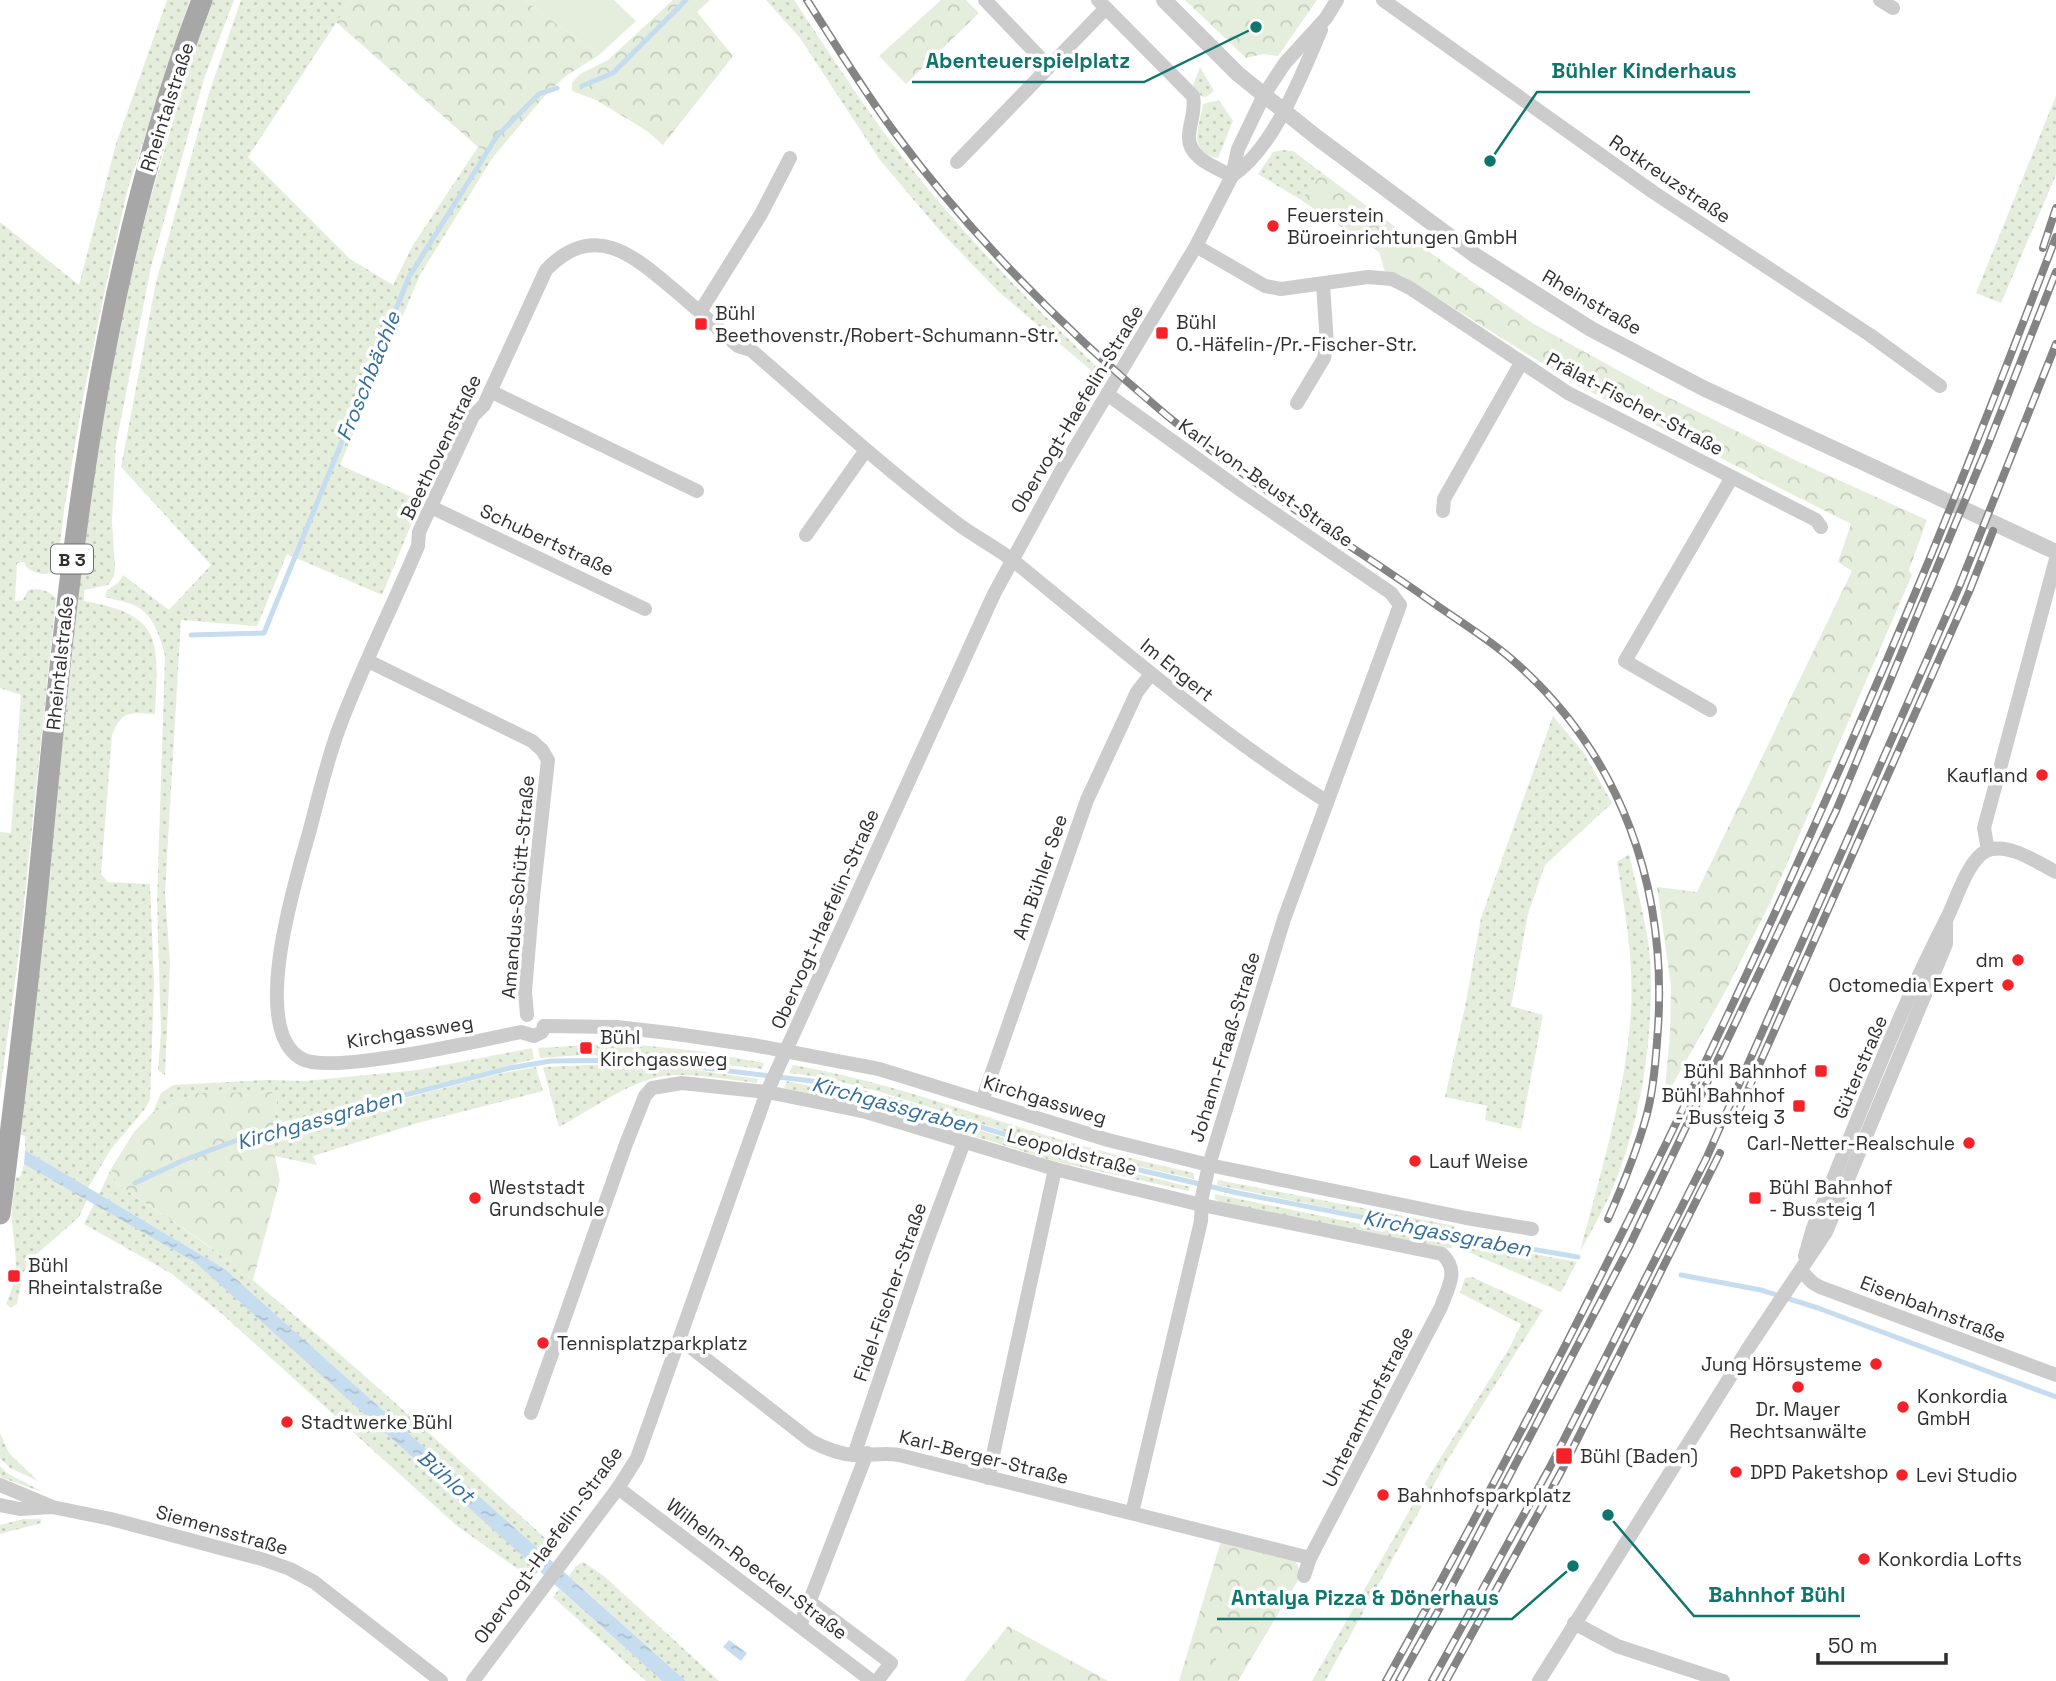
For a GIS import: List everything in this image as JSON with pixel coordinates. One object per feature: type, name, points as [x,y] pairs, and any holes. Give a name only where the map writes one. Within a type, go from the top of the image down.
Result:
[{"type":"main road","name":"Rheintalstraße","points":[[0,1214],[11,1132],[68,585],[91,424],[121,269],[151,152],[202,0]]},
{"type":"street","points":[[985,0],[1049,67]]},
{"type":"street","name":"Rheinstraße","points":[[1164,0],[1231,67],[1408,208],[1476,256],[1591,329],[1703,388],[2056,552]]},
{"type":"street","points":[[1326,18],[1337,0]]},
{"type":"street","name":"Rotkreuzstraße","points":[[1383,0],[1642,184],[1870,335],[1940,386]]},
{"type":"street","points":[[957,162],[1049,67],[1102,4],[1193,96],[1195,110],[1189,148],[1196,156],[1231,176]]},
{"type":"street","name":"Obervogt-Haefelin-Straße","points":[[473,1681],[562,1559],[618,1488],[637,1458],[769,1088],[1012,560],[1196,246],[1231,176],[1238,149],[1264,95],[1289,58],[1326,18]]},
{"type":"street","name":"Obervogt-Haefelin-Straße","points":[[1231,176],[1245,167],[1267,138],[1301,76],[1326,18]]},
{"type":"street","points":[[700,312],[761,214],[790,158]]},
{"type":"street","name":"Beethovenstraße","points":[[304,1061],[291,1052],[284,1039],[277,981],[281,941],[330,755],[418,546],[419,532],[473,416],[484,405],[546,270],[562,255],[573,249],[591,246],[620,249],[637,259],[738,346],[751,350],[866,450],[956,523],[1012,560]]},
{"type":"street","name":"Prälat-Fischer-Straße","points":[[1196,246],[1265,286],[1281,289],[1368,277],[1392,279],[1410,288],[1568,393],[1816,520],[1821,527]]},
{"type":"street","points":[[1297,403],[1324,358],[1328,345],[1323,284]]},
{"type":"street","name":"Prälat-Fischer-Straße","points":[[1443,511],[1444,499],[1521,363]]},
{"type":"street","points":[[490,391],[697,491]]},
{"type":"street","name":"Karl-von-Beust-Straße","points":[[1107,394],[1391,593],[1400,605]]},
{"type":"street","points":[[806,535],[866,450]]},
{"type":"street","name":"Prälat-Fischer-Straße","points":[[1710,709],[1625,661],[1732,477]]},
{"type":"street","name":"Schubertstraße","points":[[431,507],[645,609]]},
{"type":"street","points":[[2056,559],[1984,828],[1988,850],[2003,849],[2015,852],[2056,872]]},
{"type":"street","name":"Im Engert","points":[[1012,560],[1151,674],[1267,763],[1326,801]]},
{"type":"street","name":"Johann-Fraaß-Straße","points":[[1132,1513],[1201,1221],[1207,1170],[1284,919],[1400,605]]},
{"type":"street","name":"Amandus-Schütt-Straße","points":[[368,661],[532,741],[542,750],[548,761],[525,991],[527,1015]]},
{"type":"street","name":"Am Bühler See","points":[[982,1101],[1087,800],[1138,692],[1151,674]]},
{"type":"street","name":"Güterstraße","points":[[1539,1681],[1749,1347],[1826,1231],[1946,944],[1946,920],[1972,865],[1988,850]]},
{"type":"street","points":[[521,1032],[520,1022],[527,1015],[540,1018],[544,1027]]},
{"type":"street","name":"Kirchgassweg","points":[[304,1061],[317,1064],[384,1058],[521,1032],[534,1036],[542,1032],[544,1027],[633,1028],[709,1038],[783,1056],[879,1069],[1207,1170],[1532,1229]]},
{"type":"street","name":"Leopoldstraße","points":[[531,1413],[645,1096],[652,1088],[682,1083],[769,1088],[866,1112],[1055,1169],[1442,1254],[1450,1262]]},
{"type":"street","name":"Fidel-Fischer-Straße","points":[[800,1626],[861,1454],[925,1250],[964,1142]]},
{"type":"street","points":[[988,1478],[1055,1169]]},
{"type":"street","name":"Unteramthofstraße","points":[[1309,1568],[1438,1315],[1452,1276],[1450,1262]]},
{"type":"street","name":"Eisenbahnstraße","points":[[1801,1271],[1820,1287],[2056,1375]]},
{"type":"street","name":"Karl-Berger-Straße","points":[[680,1339],[811,1441],[828,1450],[899,1455],[1132,1513],[1309,1568]]},
{"type":"street","points":[[0,1485],[52,1507]]},
{"type":"street","name":"Wilhelm-Roeckel-Straße","points":[[618,1488],[874,1681],[891,1663],[810,1602]]},
{"type":"street","name":"Siemensstraße","points":[[0,1505],[20,1509],[52,1507],[111,1519],[290,1569],[314,1582],[441,1681]]},
{"type":"street","points":[[0,1518],[20,1509]]},
{"type":"street","points":[[1574,1623],[1617,1646],[1723,1681]]},
{"type":"green space","points":[[167,0],[190,0],[128,188],[84,393],[64,510],[57,570],[42,574],[27,568],[24,562],[17,563],[15,601],[23,600],[28,590],[32,589],[43,590],[56,598],[19,951],[0,1093],[0,832],[11,833],[21,695],[0,688],[0,222],[79,285],[116,144]]},
{"type":"green space","points":[[212,0],[234,0],[204,79],[151,267],[116,444],[112,522],[114,576],[108,585],[84,590],[84,601],[130,614],[143,624],[151,636],[157,668],[155,714],[128,714],[120,721],[112,735],[101,874],[108,882],[150,884],[154,985],[150,1100],[111,1149],[88,1188],[25,1150],[25,1136],[20,1134],[88,508],[125,295],[197,40]]},
{"type":"green space","points":[[241,0],[351,0],[248,157],[350,259],[393,285],[413,245],[478,147],[493,157],[420,275],[340,465],[421,501],[382,595],[287,554],[257,626],[181,620],[165,892],[170,963],[165,1075],[158,1070],[161,1032],[157,903],[165,656],[156,629],[144,611],[105,597],[107,590],[118,583],[123,575],[169,610],[211,565],[121,467],[156,282],[209,93]]},
{"type":"green space","points":[[351,0],[524,0],[599,55],[566,76],[549,91],[493,157],[478,147],[336,22]]},
{"type":"green space","points":[[524,0],[614,0],[636,21],[599,55]]},
{"type":"green space","points":[[673,0],[710,0],[697,12],[733,56],[663,145],[647,131],[596,100],[572,91],[572,83],[580,74],[608,60]]},
{"type":"green space","points":[[766,0],[794,0],[900,154],[953,218],[1009,279],[1097,367],[1094,373],[999,292],[940,231],[880,160],[800,38]]},
{"type":"green space","points":[[941,0],[966,0],[979,13],[906,84],[879,56]]},
{"type":"green space","points":[[1185,0],[1317,0],[1278,56],[1263,54],[1246,58]]},
{"type":"green space","points":[[1200,67],[1214,91],[1206,97],[1201,96],[1193,85]]},
{"type":"green space","points":[[2056,96],[2056,175],[2001,303],[1976,293]]},
{"type":"green space","points":[[1219,100],[1233,121],[1218,158],[1202,150],[1197,137],[1203,104]]},
{"type":"green space","points":[[1293,151],[1322,173],[1301,200],[1258,174],[1273,152]]},
{"type":"green space","points":[[1322,173],[1534,324],[1654,390],[1799,462],[1927,520],[1909,570],[1912,575],[1769,905],[1725,992],[1664,1100],[1671,986],[1657,887],[1697,892],[1852,571],[1838,562],[1851,524],[1577,385],[1401,275],[1385,272],[1379,252],[1301,200]]},
{"type":"green space","points":[[1553,716],[1584,753],[1612,803],[1545,865],[1528,914],[1511,1006],[1543,1015],[1521,1129],[1485,1120],[1487,1106],[1445,1097],[1481,918]]},
{"type":"green space","points":[[1629,854],[1649,946],[1651,1002],[1646,1057],[1637,1112],[1622,1165],[1580,1252],[1611,1133],[1628,1042],[1631,974],[1617,862]]},
{"type":"green space","points":[[620,1043],[698,1051],[764,1063],[762,1069],[664,1058],[582,1055],[540,1058],[538,1048]]},
{"type":"green space","points":[[532,1048],[534,1059],[383,1100],[274,1124],[277,1098],[198,1093],[153,1112],[161,1093],[173,1085],[265,1080],[305,1081],[418,1070]]},
{"type":"green space","points":[[634,1063],[758,1079],[757,1083],[690,1075],[654,1078],[617,1093],[559,1127],[543,1067]]},
{"type":"green space","points":[[793,1065],[866,1081],[1044,1135],[1194,1173],[1194,1179],[1057,1148],[884,1093],[826,1078],[789,1073]]},
{"type":"green space","points":[[536,1067],[543,1091],[418,1123],[313,1156],[317,1165],[275,1156],[273,1133],[498,1074]]},
{"type":"green space","points":[[787,1081],[900,1106],[1061,1155],[1190,1187],[1189,1191],[1057,1162],[903,1114],[784,1088]]},
{"type":"green space","points":[[272,1092],[277,1098],[272,1143],[280,1180],[253,1280],[205,1243],[116,1183],[111,1169],[134,1132],[153,1112],[198,1093]]},
{"type":"green space","points":[[24,1164],[87,1200],[79,1217],[30,1260],[23,1273],[17,1304],[11,1308],[6,1304],[15,1272],[12,1205],[16,1177],[20,1177]]},
{"type":"green space","points":[[111,1169],[116,1183],[238,1268],[407,1413],[556,1548],[548,1558],[225,1269],[99,1194]]},
{"type":"green space","points":[[1218,1180],[1455,1226],[1455,1234],[1217,1185]]},
{"type":"green space","points":[[1215,1194],[1453,1243],[1452,1248],[1439,1248],[1220,1202],[1215,1199]]},
{"type":"green space","points":[[94,1204],[196,1263],[218,1281],[539,1570],[532,1579],[457,1526],[222,1314],[172,1274],[84,1224]]},
{"type":"green space","points":[[1467,1242],[1577,1262],[1561,1292],[1466,1251]]},
{"type":"green space","points":[[1472,1277],[1543,1310],[1448,1459],[1325,1681],[1312,1681],[1431,1473],[1510,1347],[1521,1324],[1460,1293],[1465,1278]]},
{"type":"green space","points":[[0,1433],[9,1453],[38,1481],[10,1468],[0,1458]]},
{"type":"green space","points":[[0,1466],[7,1473],[45,1493],[0,1477]]},
{"type":"green space","points":[[23,1519],[41,1519],[41,1523],[0,1534],[0,1525]]},
{"type":"green space","points":[[1221,1541],[1294,1560],[1298,1565],[1300,1577],[1238,1681],[1179,1681]]},
{"type":"green space","points":[[583,1562],[604,1576],[719,1681],[686,1681],[569,1576],[576,1566]]},
{"type":"green space","points":[[559,1589],[662,1681],[646,1681],[553,1597]]},
{"type":"green space","points":[[1008,1626],[1108,1681],[964,1681]]},
{"type":"green space","points":[[1218,1654],[1228,1658],[1220,1681],[1208,1681]]},
{"type":"water","name":"Bühlot","points":[[25,1150],[225,1269],[686,1681],[662,1681],[196,1263],[24,1164]]},
{"type":"water","points":[[729,1640],[747,1653],[741,1661],[723,1647]]},
{"type":"waterway","name":"Froschbächle","points":[[582,86],[613,73],[686,0]]},
{"type":"waterway","name":"Froschbächle","points":[[191,635],[264,633],[409,277],[497,136],[539,94],[557,88]]},
{"type":"waterway","name":"Kirchgassgraben","points":[[135,1183],[184,1160],[251,1135],[510,1068],[551,1061],[639,1060],[820,1082],[902,1103],[1063,1152],[1238,1193],[1578,1257]]},
{"type":"waterway","name":"Kirchgassgraben","points":[[1681,1275],[1761,1290],[1818,1308],[2056,1397]]},
{"type":"railway","points":[[807,0],[872,100],[925,172],[988,246],[1056,316],[1197,440],[1263,488],[1486,639],[1516,663],[1553,700],[1584,740],[1610,783],[1630,828],[1645,876],[1655,925],[1659,976],[1657,1039],[1649,1104],[1634,1155],[1608,1219]]},
{"type":"railway","points":[[2043,248],[2056,208]]},
{"type":"railway","points":[[1386,1681],[1604,1270],[1739,991],[1804,850],[1927,565],[2056,237]]},
{"type":"railway","points":[[1399,1681],[1447,1595],[1629,1247],[1836,811],[1988,445],[2056,272]]},
{"type":"railway","points":[[1432,1681],[1550,1467],[1706,1159],[1959,587],[2056,344]]},
{"type":"railway","points":[[1736,1117],[1969,592],[1993,531]]},
{"type":"railway","points":[[1446,1681],[1561,1472],[1720,1153]]},
{"type":"place","name":"Abenteuerspielplatz","points":[[1256,27]]},
{"type":"place","name":"Bühler Kinderhaus","points":[[1490,161]]},
{"type":"place","name":"Feuerstein Büroeinrichtungen GmbH","points":[[1273,226]]},
{"type":"place","name":"Bühl Beethovenstr./Robert-Schumann-Str.","points":[[701,324]]},
{"type":"place","name":"Bühl O.-Häfelin-/Pr.-Fischer-Str.","points":[[1162,333]]},
{"type":"place","name":"Kaufland","points":[[2042,775]]},
{"type":"place","name":"dm","points":[[2018,960]]},
{"type":"place","name":"Octomedia Expert","points":[[2008,985]]},
{"type":"place","name":"Bühl Kirchgassweg","points":[[586,1048]]},
{"type":"place","name":"Bühl Bahnhof","points":[[1821,1071]]},
{"type":"place","name":"Bühl Bahnhof - Bussteig 3","points":[[1799,1106]]},
{"type":"place","name":"Carl-Netter-Realschule","points":[[1969,1143]]},
{"type":"place","name":"Lauf Weise","points":[[1415,1161]]},
{"type":"place","name":"Weststadt Grundschule","points":[[475,1198]]},
{"type":"place","name":"Bühl Bahnhof - Bussteig 1","points":[[1755,1198]]},
{"type":"place","name":"Bühl Rheintalstraße","points":[[14,1276]]},
{"type":"place","name":"Tennisplatzparkplatz","points":[[543,1343]]},
{"type":"place","name":"Jung Hörsysteme","points":[[1876,1364]]},
{"type":"place","name":"Dr. Mayer Rechtsanwälte","points":[[1798,1387]]},
{"type":"place","name":"Konkordia GmbH","points":[[1903,1407]]},
{"type":"place","name":"Stadtwerke Bühl","points":[[287,1422]]},
{"type":"place","name":"Bühl (Baden)","points":[[1564,1456]]},
{"type":"place","name":"DPD Paketshop","points":[[1736,1472]]},
{"type":"place","name":"Levi Studio","points":[[1902,1475]]},
{"type":"place","name":"Bahnhofsparkplatz","points":[[1383,1495]]},
{"type":"place","name":"Bahnhof Bühl","points":[[1608,1515]]},
{"type":"place","name":"Konkordia Lofts","points":[[1864,1559]]},
{"type":"place","name":"Antalya Pizza & Dönerhaus","points":[[1573,1566]]}]
